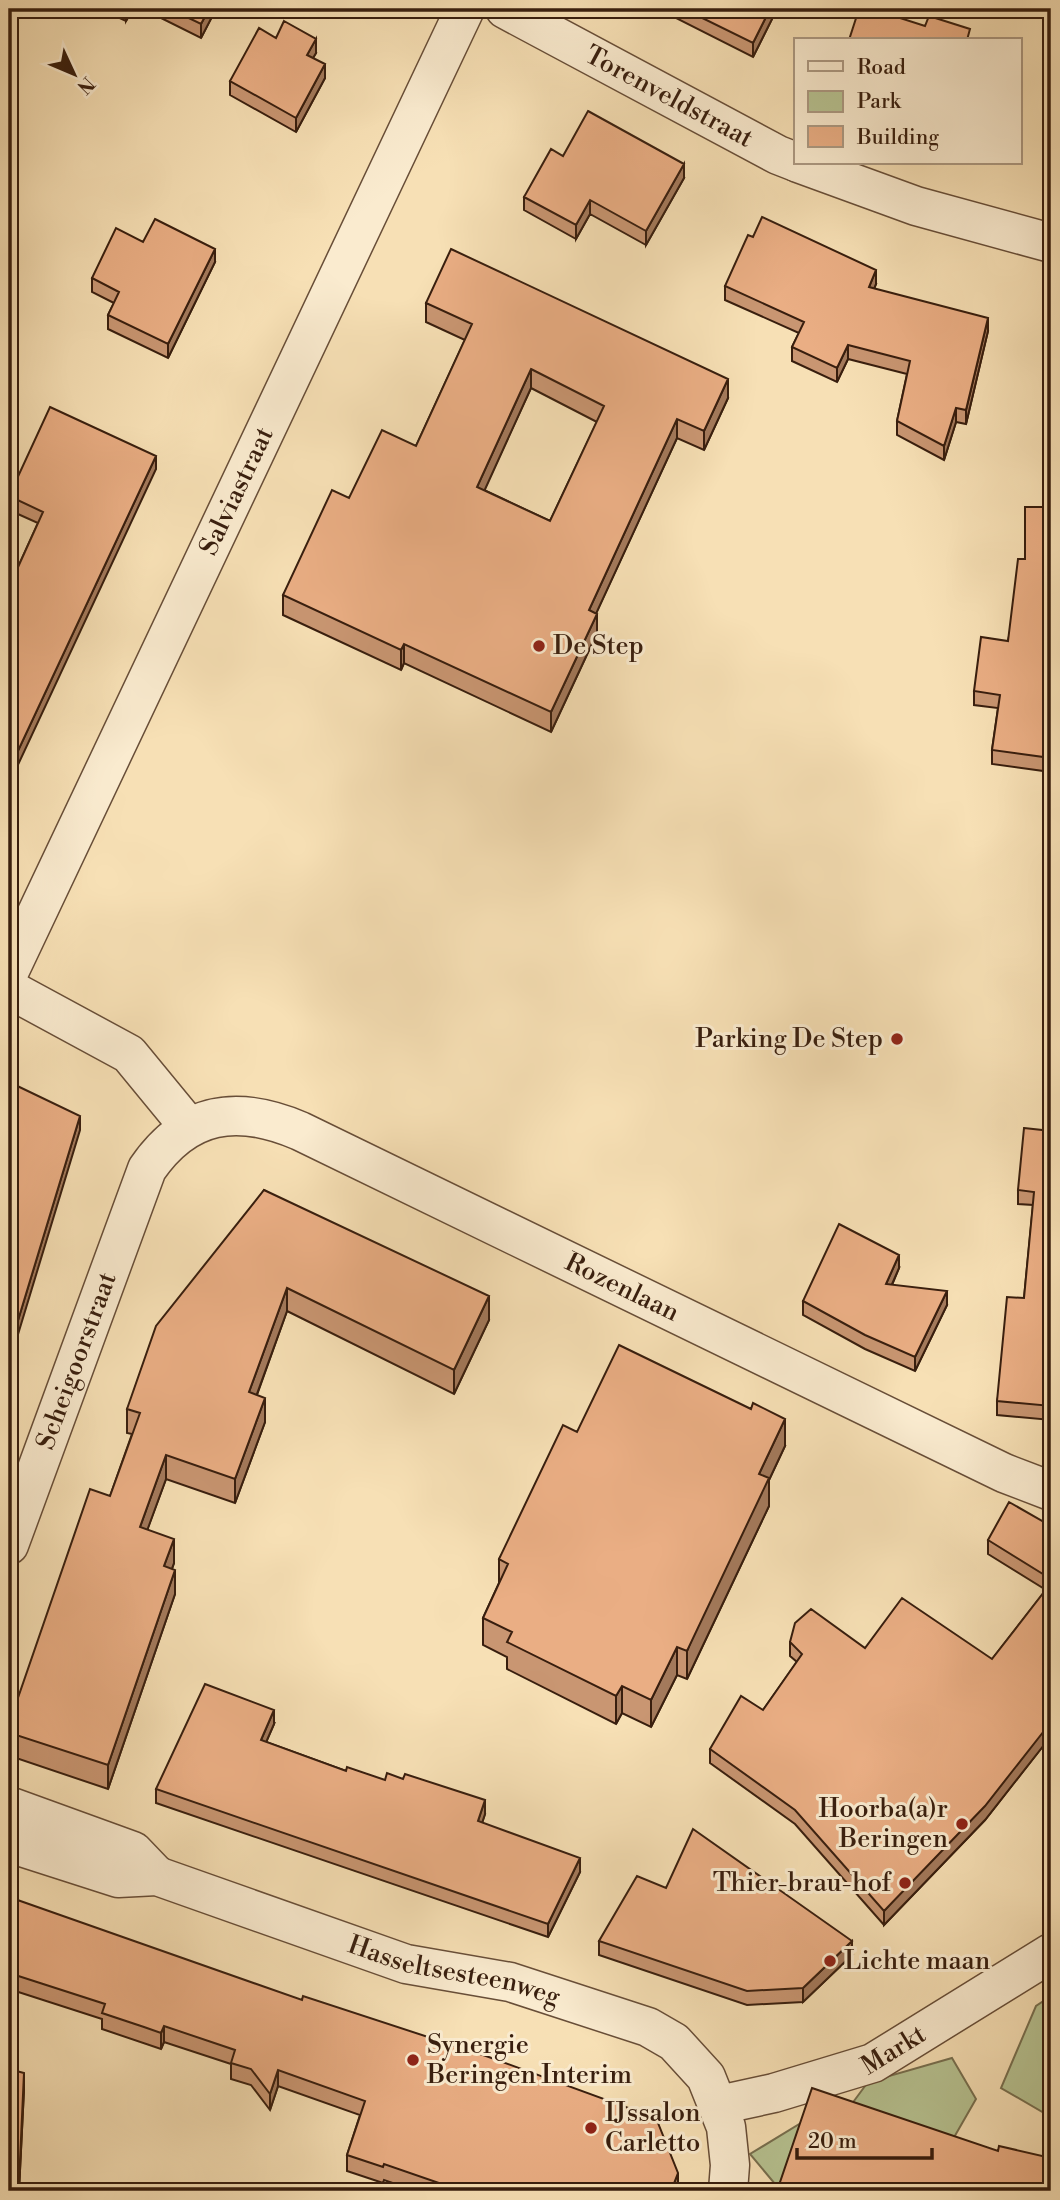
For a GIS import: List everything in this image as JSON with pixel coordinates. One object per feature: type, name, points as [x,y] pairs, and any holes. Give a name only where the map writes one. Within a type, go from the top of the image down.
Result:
[{"type":"street","name":"Salviastraat","points":[[9,972],[465,9]]},
{"type":"street","name":"Torenveldstraat","points":[[505,9],[778,155],[794,161]]},
{"type":"street","name":"Torenveldstraat","points":[[802,164],[916,206],[1051,243]]},
{"type":"street","points":[[9,989],[130,1054],[189,1127]]},
{"type":"street","name":"Rozenlaan","points":[[127,1217],[152,1161],[163,1146],[189,1127],[220,1115],[247,1114],[274,1120],[1004,1473],[1051,1491]]},
{"type":"street","name":"Scheigoorstraat","points":[[9,1545],[127,1217]]},
{"type":"street","name":"Hasseltsesteenweg","points":[[9,1807],[133,1851],[156,1876]]},
{"type":"street","name":"Hasseltsesteenweg","points":[[9,1843],[118,1878],[156,1876],[406,1964],[510,1982],[648,2027],[674,2042],[706,2077],[726,2127],[730,2165],[728,2191]]},
{"type":"street","name":"Markt","points":[[719,2105],[788,2089],[873,2063],[1051,1953]]},
{"type":"green space","points":[[1051,1996],[1051,2117],[1001,2088],[1036,2006]]},
{"type":"green space","points":[[952,2058],[976,2099],[941,2160],[837,2124],[868,2082]]},
{"type":"green space","points":[[801,2123],[780,2190],[750,2154]]},
{"type":"building","points":[[170,9],[209,9],[201,24]]},
{"type":"building","points":[[684,9],[770,9],[753,43]]},
{"type":"building","points":[[859,9],[872,9],[925,26],[929,16],[970,29],[968,38],[850,38]]},
{"type":"building","points":[[284,21],[316,39],[307,55],[325,64],[296,118],[230,81],[259,28],[276,38]]},
{"type":"building","points":[[588,111],[684,164],[646,231],[590,200],[576,225],[524,197],[551,149],[563,156]]},
{"type":"building","points":[[762,217],[876,270],[869,287],[988,318],[966,410],[956,408],[944,446],[897,421],[910,361],[848,345],[837,368],[792,347],[804,322],[725,286],[748,235],[753,237]]},
{"type":"building","points":[[155,219],[215,249],[168,344],[108,315],[119,292],[92,278],[116,228],[143,242]]},
{"type":"building","points":[[451,249],[728,379],[704,431],[677,419],[589,610],[597,614],[551,712],[404,644],[401,650],[283,595],[332,490],[349,498],[382,430],[416,446],[472,324],[426,303]],"holes":[[[531,369],[604,406],[550,521],[477,487]]]},
{"type":"building","points":[[50,407],[156,456],[9,770],[9,573],[14,576],[43,512],[9,496]]},
{"type":"building","points":[[1025,507],[1051,507],[1051,758],[992,750],[1000,695],[974,691],[981,637],[1008,641],[1018,559],[1025,559]]},
{"type":"building","points":[[9,1082],[80,1116],[9,1350]]},
{"type":"building","points":[[1024,1128],[1051,1131],[1051,1406],[997,1401],[1007,1297],[1024,1298],[1034,1192],[1018,1190]]},
{"type":"building","points":[[264,1190],[489,1296],[454,1370],[287,1288],[249,1392],[265,1398],[235,1479],[166,1455],[140,1527],[174,1539],[164,1566],[175,1570],[108,1765],[16,1735],[10,1721],[90,1489],[110,1496],[140,1413],[127,1409],[156,1326]]},
{"type":"building","points":[[839,1224],[899,1255],[886,1284],[947,1291],[915,1357],[865,1335],[803,1301]]},
{"type":"building","points":[[619,1345],[751,1409],[753,1403],[785,1419],[759,1474],[769,1478],[687,1651],[677,1647],[651,1700],[622,1686],[616,1696],[507,1642],[512,1632],[483,1618],[508,1564],[499,1559],[563,1425],[577,1432]]},
{"type":"building","points":[[1009,1502],[1051,1526],[1051,1579],[988,1540]]},
{"type":"building","points":[[1051,1583],[1051,1722],[985,1806],[884,1911],[795,1810],[710,1749],[741,1696],[763,1710],[802,1654],[790,1642],[795,1623],[811,1609],[865,1648],[902,1598],[992,1659]]},
{"type":"building","points":[[205,1684],[274,1710],[261,1740],[346,1771],[347,1767],[385,1780],[387,1773],[403,1779],[405,1774],[485,1800],[478,1821],[580,1858],[548,1924],[156,1789]]},
{"type":"building","points":[[693,1829],[852,1941],[803,1988],[747,1991],[599,1941],[637,1876],[666,1888]]},
{"type":"building","points":[[9,1897],[302,2000],[303,1996],[486,2056],[656,2118],[678,2173],[671,2191],[462,2191],[384,2164],[383,2167],[347,2155],[365,2101],[278,2070],[270,2094],[251,2069],[231,2063],[235,2050],[164,2026],[161,2033],[102,2013],[105,2004],[9,1973]]},
{"type":"building","points":[[9,2069],[24,2073],[19,2182],[9,2181]]},
{"type":"building","points":[[812,2088],[998,2151],[999,2146],[1051,2158],[1051,2191],[961,2191],[950,2188],[949,2191],[777,2191]]},
{"type":"place","name":"De Step","points":[[539,646]]},
{"type":"place","name":"Parking De Step","points":[[897,1039]]},
{"type":"place","name":"Hoorba(a)r Beringen","points":[[962,1824]]},
{"type":"place","name":"Thier-brau-hof","points":[[905,1883]]},
{"type":"place","name":"Lichte maan","points":[[830,1961]]},
{"type":"place","name":"Synergie Beringen Interim","points":[[413,2060]]},
{"type":"place","name":"IJssalon Carletto","points":[[591,2128]]}]
